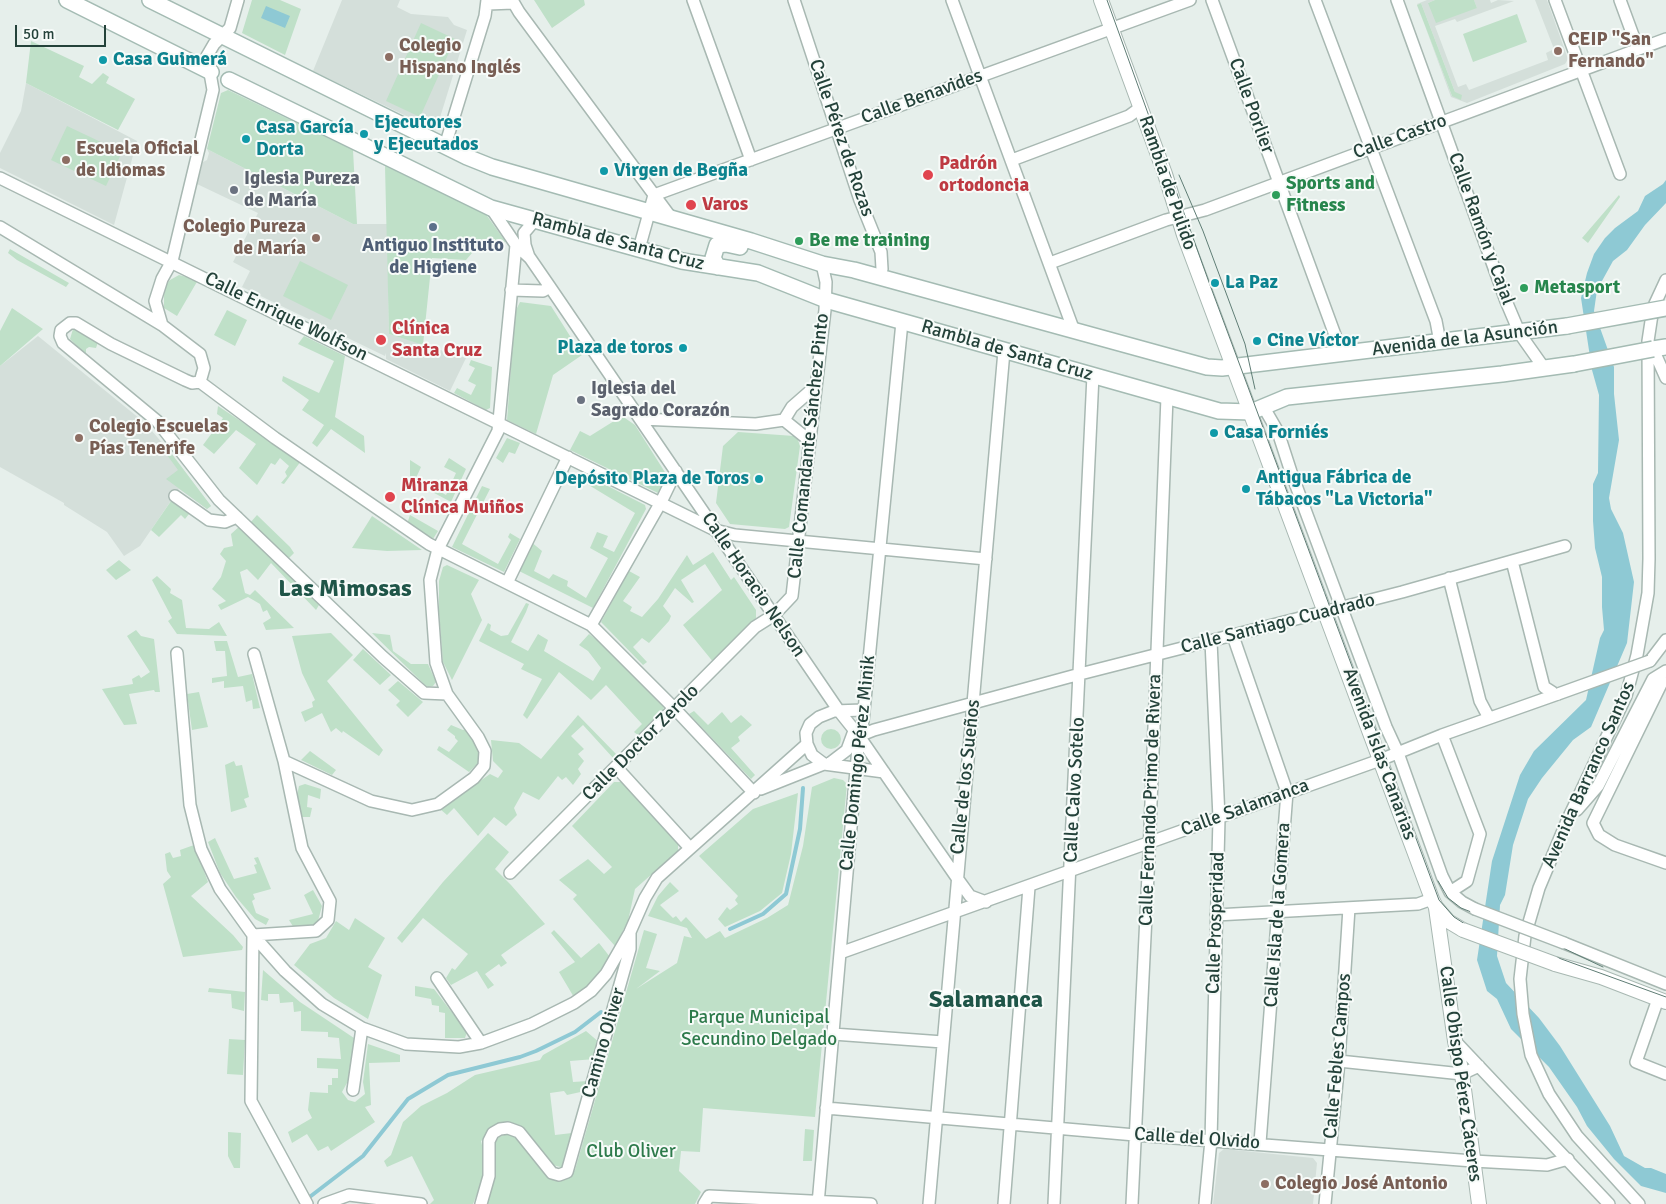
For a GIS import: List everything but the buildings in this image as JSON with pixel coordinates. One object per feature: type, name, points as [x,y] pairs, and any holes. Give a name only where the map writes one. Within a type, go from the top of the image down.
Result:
[{"type":"main road","name":"Rambla de Santa Cruz","points":[[67,0],[210,72]]},
{"type":"main road","name":"Rambla de Santa Cruz","points":[[150,0],[474,160],[511,174],[751,241],[822,264],[880,277],[1207,367],[1233,366]]},
{"type":"main road","name":"Rambla de Santa Cruz","points":[[229,80],[491,208],[682,262],[758,273],[826,300],[1219,411],[1257,409]]},
{"type":"main road","points":[[718,267],[713,258],[713,250],[721,243],[751,250],[771,249]]},
{"type":"main road","name":"Avenida de la Asunción","points":[[1233,366],[1520,334],[1666,308]]},
{"type":"main road","name":"Avenida de la Asunción","points":[[1257,409],[1287,396],[1544,368],[1659,348]]},
{"type":"street","points":[[142,313],[151,310],[162,279],[172,261],[213,90],[207,59],[209,50],[223,36],[232,23],[238,0]]},
{"type":"street","points":[[693,0],[751,160]]},
{"type":"street","name":"Calle Pérez de Rozas","points":[[794,0],[836,129],[881,252],[882,269],[880,277]]},
{"type":"street","points":[[952,0],[1074,331]]},
{"type":"street","name":"Rambla de Pulido","points":[[1101,0],[1233,366]]},
{"type":"street","name":"Calle Benavides","points":[[654,195],[1190,0]]},
{"type":"street","name":"Calle Porlier","points":[[1212,0],[1342,354]]},
{"type":"street","points":[[1315,0],[1436,321],[1440,342]]},
{"type":"street","name":"Calle Ramón y Cajal","points":[[1396,0],[1520,334],[1544,368]]},
{"type":"street","points":[[1555,0],[1620,174]]},
{"type":"street","points":[[1620,0],[1638,49]]},
{"type":"street","points":[[445,146],[487,2],[513,1],[673,220]]},
{"type":"street","name":"Calle Castro","points":[[1050,263],[1179,217],[1205,210],[1666,39]]},
{"type":"street","name":"Rambla de Santa Cruz","points":[[210,72],[229,80]]},
{"type":"street","points":[[1012,160],[1129,116],[1140,108]]},
{"type":"street","name":"Calle Enrique Wolfson","points":[[0,178],[172,261],[715,530],[735,535],[986,559]]},
{"type":"street","points":[[640,249],[654,195]]},
{"type":"street","points":[[491,208],[516,245],[530,258]]},
{"type":"street","points":[[530,258],[525,245],[524,233],[534,220]]},
{"type":"street","points":[[0,227],[162,325],[200,354],[204,368],[200,382]]},
{"type":"street","points":[[284,761],[371,801],[412,810],[438,804],[474,778],[484,766],[485,751],[478,737],[448,694],[436,663],[430,580],[438,549],[498,431],[510,290],[516,245]]},
{"type":"street","name":"Calle Horacio Nelson","points":[[530,258],[839,711],[884,772],[956,878],[970,896],[986,902]]},
{"type":"street","name":"Calle Comandante Sánchez Pinto","points":[[774,615],[792,596],[826,300],[826,282],[822,264]]},
{"type":"street","name":"Avenida Barranco Santos","points":[[1638,1204],[1561,1116],[1540,1078],[1526,1032],[1521,994],[1521,962],[1531,913],[1567,821],[1626,696],[1637,656],[1648,593],[1648,341],[1653,308],[1666,280]]},
{"type":"street","points":[[510,290],[542,291],[550,287]]},
{"type":"street","points":[[155,302],[162,325]]},
{"type":"street","name":"Calle Domingo Pérez Minik","points":[[818,1203],[857,768],[856,733],[863,710],[902,322]]},
{"type":"street","points":[[448,694],[424,694],[219,500],[157,420],[63,344],[61,330],[70,323],[76,323],[111,344],[185,380],[192,383],[200,382],[275,438],[438,549],[591,625],[754,792]]},
{"type":"street","points":[[1659,348],[1666,378]]},
{"type":"street","name":"Calle de los Sueños","points":[[929,1204],[956,878],[974,704],[1004,351]]},
{"type":"street","name":"Avenida Islas Canarias","points":[[1233,366],[1257,409],[1325,611],[1434,903],[1459,928],[1555,964],[1602,977],[1662,1001]]},
{"type":"street","name":"Calle Calvo Sotelo","points":[[1054,1204],[1093,376]]},
{"type":"street","points":[[784,420],[792,407],[816,386]]},
{"type":"street","name":"Calle Fernando Primo de Rivera","points":[[1132,1204],[1150,843],[1167,396]]},
{"type":"street","name":"Avenida Islas Canarias","points":[[1257,409],[1278,432],[1386,727],[1398,753],[1442,876],[1450,892],[1462,902],[1475,909],[1666,984]]},
{"type":"street","points":[[641,419],[756,424],[784,420],[810,442]]},
{"type":"street","points":[[507,583],[568,457]]},
{"type":"street","points":[[591,625],[661,502],[676,470]]},
{"type":"street","points":[[175,496],[209,520],[225,522],[237,517]]},
{"type":"street","points":[[678,512],[695,500]]},
{"type":"street","name":"Calle Santiago Cuadrado","points":[[856,733],[974,704],[1156,654],[1233,636],[1565,546]]},
{"type":"street","points":[[1512,561],[1544,687],[1542,696],[1536,702]]},
{"type":"street","points":[[1449,578],[1480,701],[1489,718]]},
{"type":"street","name":"Calle Doctor Zerolo","points":[[510,874],[755,627],[774,615]]},
{"type":"street","name":"Calle Isla de la Gomera","points":[[1233,636],[1287,792],[1260,1143]]},
{"type":"street","points":[[1650,661],[1666,640]]},
{"type":"street","name":"Calle Prosperidad","points":[[1205,1204],[1211,1140],[1219,818],[1211,641]]},
{"type":"street","points":[[177,653],[190,805],[201,849],[220,889],[253,935],[285,971],[322,1004],[362,1028],[406,1044],[459,1047],[481,1043],[532,1024],[574,1003],[591,991],[606,974],[630,932]]},
{"type":"street","points":[[253,935],[316,932],[328,920],[330,901],[302,848],[284,761],[254,654]]},
{"type":"street","name":"Calle Salamanca","points":[[840,953],[1029,887],[1071,869],[1150,843],[1380,760],[1442,735],[1666,655]]},
{"type":"street","points":[[1567,821],[1598,786],[1653,679],[1666,673]]},
{"type":"street","points":[[1666,673],[1593,823],[1599,835],[1615,845],[1666,862]]},
{"type":"street","points":[[1544,687],[1556,694]]},
{"type":"street","points":[[863,710],[827,712],[810,724],[806,732],[807,744],[812,755],[827,763],[884,772]]},
{"type":"street","points":[[866,747],[874,730]]},
{"type":"street","points":[[827,763],[846,750],[856,733]]},
{"type":"street","points":[[1442,735],[1480,834],[1467,881],[1450,892]]},
{"type":"street","name":"Camino Oliver","points":[[482,1204],[489,1176],[489,1141],[493,1133],[500,1129],[508,1128],[519,1132],[552,1173],[559,1175],[567,1172],[630,949],[630,932],[645,898],[657,878],[807,744]]},
{"type":"street","name":"Camino Oliver","points":[[754,792],[827,763]]},
{"type":"street","points":[[617,768],[690,848]]},
{"type":"street","points":[[1004,1204],[1029,887]]},
{"type":"street","points":[[1216,915],[1434,903]]},
{"type":"street","name":"Calle Obispo Pérez Cáceres","points":[[1434,903],[1455,1041],[1462,1074],[1479,1204]]},
{"type":"street","name":"Calle Febles Campos","points":[[1325,1204],[1339,1061],[1350,908]]},
{"type":"street","name":"Calle Obispo Pérez Cáceres","points":[[1441,944],[1447,931],[1459,928]]},
{"type":"street","points":[[253,935],[251,1100],[307,1204]]},
{"type":"street","points":[[437,978],[481,1043]]},
{"type":"street","points":[[1662,1001],[1636,1062],[1666,1074]]},
{"type":"street","points":[[353,1090],[362,1028]]},
{"type":"street","points":[[833,1034],[943,1042]]},
{"type":"street","points":[[1455,1041],[1609,1204]]},
{"type":"street","points":[[1339,1061],[1462,1074],[1479,1066]]},
{"type":"street","name":"Calle del Olvido","points":[[826,1108],[936,1119],[1473,1161],[1547,1165],[1568,1159]]},
{"type":"street","points":[[324,1204],[349,1194],[422,1204]]},
{"type":"street","points":[[707,1200],[871,1204]]},
{"type":"shaded area","name":"Colegio Hispano Inglés","points":[[342,0],[400,0],[397,7],[411,14],[448,17],[454,25],[467,30],[438,124],[429,127],[313,71]]},
{"type":"shaded area","name":"CEIP \"San Fernando\"","points":[[1427,0],[1435,0],[1428,3],[1477,8],[1474,0],[1490,0],[1491,3],[1498,0],[1514,1],[1457,22],[1455,19],[1435,26],[1458,87],[1466,84],[1469,90],[1548,60],[1546,53],[1554,49],[1535,0],[1547,0],[1568,59],[1565,64],[1467,103],[1451,97],[1424,24],[1452,96],[1455,92],[1421,3],[1417,4]]},
{"type":"shaded area","name":"Escuela Oficial de Idiomas","points":[[26,83],[137,141],[114,225],[0,168],[0,153],[21,111]]},
{"type":"shaded area","name":"Colegio Pureza de María","points":[[207,149],[353,224],[387,224],[389,334],[466,358],[450,391],[386,359],[386,353],[385,356],[242,287],[250,271],[233,262],[258,213],[197,184],[203,162],[207,160],[209,153]]},
{"type":"shaded area","name":"Colegio Escuelas Pías Tenerife","points":[[38,336],[145,423],[171,453],[211,506],[207,509],[179,489],[140,546],[124,556],[107,532],[64,505],[64,503],[0,467],[0,366]]},
{"type":"shaded area","name":"Colegio José Antonio","points":[[1224,1149],[1313,1158],[1317,1163],[1313,1204],[1213,1204],[1219,1153]]},
{"type":"green space","points":[[252,0],[280,0],[301,9],[285,55],[242,33]]},
{"type":"green space","points":[[534,0],[584,0],[585,5],[552,28]]},
{"type":"green space","points":[[1435,0],[1474,0],[1477,8],[1436,23],[1428,3]]},
{"type":"green space","points":[[1421,3],[1455,92],[1462,95],[1461,100],[1452,96],[1417,5]]},
{"type":"green space","points":[[1517,14],[1527,42],[1473,62],[1463,34]]},
{"type":"green space","points":[[421,23],[455,39],[420,117],[386,101]]},
{"type":"green space","points":[[31,41],[84,66],[79,77],[92,84],[103,73],[109,77],[106,83],[135,99],[118,130],[26,83]]},
{"type":"green space","points":[[228,90],[353,150],[357,224],[353,224],[207,149],[221,93]]},
{"type":"green space","points":[[67,126],[122,152],[106,186],[51,160]]},
{"type":"green space","points":[[385,166],[485,213],[505,241],[504,249],[478,246],[466,260],[432,258],[423,345],[389,334]]},
{"type":"green space","points":[[1619,195],[1620,197],[1588,243],[1582,238]]},
{"type":"green space","points":[[10,249],[69,283],[66,287],[17,260],[8,253]]},
{"type":"green space","points":[[300,261],[348,285],[331,320],[283,296]]},
{"type":"green space","points":[[179,275],[198,280],[177,316],[164,308],[164,296],[165,286],[170,280]]},
{"type":"green space","points":[[520,302],[551,306],[582,355],[553,375],[536,434],[507,420],[515,312]]},
{"type":"green space","points":[[12,308],[43,329],[0,366],[0,331]]},
{"type":"green space","points":[[227,310],[247,320],[235,346],[214,335]]},
{"type":"green space","points":[[73,329],[79,330],[98,342],[96,348],[89,347],[86,349],[86,355],[70,339]]},
{"type":"green space","points":[[304,336],[345,356],[335,417],[364,436],[365,453],[331,429],[317,447],[312,443],[324,425],[302,410],[309,400],[282,381],[283,376],[319,393],[334,361],[298,344]]},
{"type":"green space","points":[[471,360],[492,367],[490,408],[486,410],[454,393],[457,388],[471,395],[476,385],[468,381],[475,368],[469,365]]},
{"type":"green space","points":[[218,406],[301,461],[284,484],[281,483],[287,476],[285,472],[289,466],[280,458],[275,465],[271,463],[257,485],[239,468],[256,444],[236,430],[214,454],[203,445],[223,418],[217,414]]},
{"type":"green space","points":[[622,416],[635,425],[668,477],[658,493],[570,450],[580,431],[590,436]]},
{"type":"green space","points":[[738,432],[794,436],[798,440],[800,446],[789,527],[785,529],[730,524],[716,503],[723,446]]},
{"type":"green space","points":[[507,438],[520,443],[515,454],[509,452],[503,463],[496,458]]},
{"type":"green space","points":[[171,453],[211,506],[207,509],[166,479],[178,470],[167,455]]},
{"type":"green space","points":[[449,458],[466,469],[451,502],[410,480],[410,460],[421,467],[416,478],[446,495],[456,473],[444,467]]},
{"type":"green space","points":[[590,477],[645,505],[646,509],[593,608],[517,570],[530,541],[542,551],[534,571],[549,579],[553,574],[568,581],[567,586],[586,598],[608,558],[590,548],[597,532],[608,536],[603,547],[614,552],[635,513],[587,484]]},
{"type":"green space","points":[[482,486],[490,489],[462,544],[498,564],[511,540],[508,537],[510,533],[520,539],[504,572],[452,547]]},
{"type":"green space","points":[[171,501],[189,514],[185,519],[181,515],[159,537],[151,530]]},
{"type":"green space","points":[[257,515],[290,547],[294,553],[288,559],[250,523]]},
{"type":"green space","points":[[410,515],[438,531],[433,539],[407,524]]},
{"type":"green space","points":[[372,516],[422,550],[387,551],[352,548]]},
{"type":"green space","points":[[241,525],[319,605],[316,610],[271,563],[258,580],[247,569],[240,572],[245,593],[250,595],[255,590],[294,628],[266,630],[263,623],[271,618],[267,610],[263,612],[260,604],[248,597],[221,610],[218,605],[226,601],[212,589],[221,577],[226,561],[220,554],[224,548],[233,546],[231,534]]},
{"type":"green space","points":[[713,552],[731,580],[734,577],[756,610],[756,618],[714,663],[683,625],[722,590],[705,564],[681,580],[694,602],[692,603],[675,588],[663,606],[671,616],[669,621],[649,643],[642,638],[633,647],[647,662],[643,665],[601,622],[629,571],[640,577],[623,601],[632,607],[630,611],[642,617],[658,599],[687,555],[693,565]]},
{"type":"green space","points":[[119,560],[131,570],[116,580],[106,570]]},
{"type":"green space","points":[[447,565],[479,580],[471,594],[482,620],[452,680],[443,662],[439,612],[439,581],[443,567]]},
{"type":"green space","points":[[157,576],[171,589],[170,593],[182,600],[186,628],[209,629],[219,622],[227,636],[177,634],[168,621],[172,618],[152,580]]},
{"type":"green space","points":[[526,603],[529,604],[526,612],[511,642],[528,651],[538,634],[548,640],[544,651],[593,681],[601,668],[588,651],[579,645],[589,634],[619,657],[664,705],[663,712],[639,736],[634,732],[642,724],[606,685],[591,700],[559,672],[527,719],[523,715],[542,679],[521,669],[524,664],[479,641],[488,623],[491,625],[490,630],[501,636],[508,635]]},
{"type":"green space","points":[[136,630],[141,636],[154,639],[160,692],[155,692],[154,690],[129,694],[137,724],[124,725],[102,689],[133,684],[132,679],[139,675],[141,678],[150,672],[127,636]]},
{"type":"green space","points":[[331,633],[353,655],[327,681],[383,750],[379,756],[343,731],[342,733],[336,728],[331,732],[322,713],[305,722],[301,712],[313,707],[312,702],[315,700],[302,673],[292,636]]},
{"type":"green space","points":[[372,633],[390,635],[393,651],[411,664],[428,664],[436,682],[433,686],[428,687],[424,684]]},
{"type":"green space","points":[[214,641],[227,641],[238,677],[252,674],[260,708],[253,709],[252,700],[246,702],[243,686],[224,688],[224,681],[212,683],[212,678],[227,676],[225,651],[216,651]]},
{"type":"green space","points":[[363,649],[391,675],[380,685],[353,660]]},
{"type":"green space","points":[[398,681],[423,702],[408,717],[396,705],[400,701],[388,690]]},
{"type":"green space","points":[[199,692],[208,727],[192,730],[187,694]]},
{"type":"green space","points":[[694,711],[708,725],[722,712],[731,723],[741,715],[752,725],[738,737],[740,741],[731,748],[755,775],[751,779],[689,714]]},
{"type":"green space","points":[[578,715],[617,755],[614,759],[583,725],[571,736],[584,749],[578,754],[584,761],[578,769],[581,774],[573,785],[566,777],[562,780],[558,776],[539,800],[523,792],[514,808],[517,815],[506,826],[494,817],[478,836],[454,808],[447,815],[440,809],[490,774],[498,778],[503,771],[493,761],[491,740],[519,743],[541,759]]},
{"type":"green space","points":[[451,725],[463,730],[467,728],[478,748],[479,762],[469,772],[437,750],[439,746],[449,752],[458,741],[447,730]]},
{"type":"green space","points":[[831,729],[838,732],[841,739],[838,746],[831,749],[824,746],[821,739],[824,732]]},
{"type":"green space","points":[[310,751],[336,770],[332,775],[301,760]]},
{"type":"green space","points":[[234,761],[236,766],[242,765],[249,797],[244,799],[247,807],[231,812],[225,765]]},
{"type":"green space","points":[[834,778],[843,780],[847,784],[815,1117],[703,1108],[700,1152],[681,1151],[679,1171],[701,1192],[695,1204],[486,1204],[496,1170],[495,1143],[499,1137],[507,1134],[517,1138],[550,1178],[557,1181],[564,1179],[575,1170],[644,930],[657,934],[646,968],[660,971],[636,989],[677,963],[684,936],[692,938],[687,928],[648,916],[658,896],[670,882],[679,891],[660,905],[673,918],[676,916],[681,922],[686,917],[706,939],[720,931],[725,938],[767,918],[788,905],[803,846],[812,787]]},
{"type":"green space","points":[[614,782],[622,782],[678,844],[678,851],[635,889],[628,921],[615,946],[573,899],[577,895],[559,880],[588,859],[604,874],[612,867],[572,826]]},
{"type":"green space","points":[[305,784],[321,789],[320,799],[308,795],[307,807],[312,808],[310,817],[302,817],[297,795],[299,786]]},
{"type":"green space","points":[[798,793],[791,854],[782,893],[760,911],[725,927],[718,919],[727,907],[730,910],[738,904],[735,900],[738,896],[699,856],[753,809]]},
{"type":"green space","points":[[488,833],[509,852],[495,869],[545,924],[501,955],[507,963],[501,967],[499,964],[485,974],[494,985],[488,989],[477,971],[451,985],[446,978],[452,968],[455,970],[468,954],[423,918],[402,943],[397,938],[443,882]]},
{"type":"green space","points":[[215,838],[234,879],[257,873],[254,865],[257,864],[254,858],[258,857],[271,889],[253,894],[255,899],[252,901],[256,913],[269,919],[266,925],[255,919],[236,897],[220,873],[208,842]]},
{"type":"green space","points":[[194,845],[208,882],[191,896],[233,935],[243,947],[242,950],[183,957],[163,884],[171,877],[167,871],[165,854],[170,852],[173,858],[181,856],[180,850]]},
{"type":"green space","points":[[313,890],[322,906],[318,921],[311,927],[294,928],[289,920],[313,914],[304,895]]},
{"type":"green space","points":[[355,918],[385,938],[368,967],[382,975],[368,1019],[334,998],[294,965],[310,944],[326,938],[336,921],[349,930]]},
{"type":"green space","points":[[554,930],[581,958],[599,943],[610,957],[591,983],[575,999],[559,972],[575,962],[551,933]]},
{"type":"green space","points":[[263,970],[300,1002],[354,1038],[348,1081],[342,1092],[348,1100],[355,1102],[365,1094],[363,1082],[368,1044],[400,1055],[400,1062],[369,1063],[371,1105],[365,1107],[375,1122],[331,1151],[328,1146],[318,1151],[307,1134],[292,1143],[288,1132],[312,1118],[308,1110],[310,1092],[328,1093],[328,1085],[332,1085],[332,1078],[338,1078],[338,1069],[317,1068],[317,1058],[341,1059],[339,1038],[328,1037],[328,1032],[301,1031],[301,1011],[294,1012],[293,1002],[280,1003],[279,994],[268,994],[268,1001],[261,1000]]},
{"type":"green space","points":[[415,986],[434,989],[467,1032],[465,1038],[445,1038],[445,1013],[439,1012],[439,1006],[432,1005],[431,999],[415,996]]},
{"type":"green space","points":[[209,988],[245,992],[244,1011],[232,1008],[231,994],[208,992]]},
{"type":"green space","points":[[586,1031],[600,1043],[595,1059],[570,1061],[573,1082],[588,1081],[585,1091],[567,1095],[564,1091],[550,1093],[555,1135],[572,1133],[564,1168],[549,1164],[522,1129],[512,1123],[491,1127],[486,1137],[481,1141],[484,1153],[484,1176],[473,1204],[430,1204],[434,1200],[412,1156],[387,1167],[384,1161],[391,1155],[403,1122],[421,1106],[447,1093],[475,1075],[540,1060],[543,1055]]},
{"type":"green space","points":[[229,1039],[245,1040],[243,1075],[227,1074]]},
{"type":"green space","points":[[805,1129],[814,1130],[812,1161],[803,1161]]},
{"type":"green space","points":[[228,1132],[241,1133],[240,1168],[234,1168],[228,1156]]},
{"type":"water","points":[[266,6],[290,16],[285,28],[261,18]]},
{"type":"water","points":[[1666,180],[1666,203],[1645,225],[1627,250],[1613,261],[1597,290],[1594,311],[1614,367],[1614,394],[1619,440],[1609,498],[1611,509],[1623,533],[1634,582],[1627,643],[1591,727],[1573,740],[1542,778],[1528,799],[1513,845],[1505,895],[1500,905],[1497,956],[1506,983],[1539,1018],[1560,1046],[1610,1126],[1624,1156],[1645,1168],[1651,1168],[1666,1174],[1666,1193],[1641,1186],[1614,1159],[1587,1126],[1577,1107],[1549,1067],[1511,1029],[1497,999],[1487,991],[1477,960],[1492,861],[1520,775],[1534,751],[1586,700],[1600,638],[1604,630],[1602,577],[1595,548],[1593,521],[1593,484],[1598,473],[1599,395],[1592,370],[1581,298],[1587,273],[1594,254],[1605,238],[1638,211],[1645,196]]},
{"type":"waterway","points":[[730,929],[763,914],[786,894],[800,829],[803,788]]},
{"type":"waterway","points":[[307,1199],[363,1156],[408,1099],[448,1075],[520,1057],[536,1051],[575,1032],[601,1012]]},
{"type":"tram line","points":[[1107,0],[1210,285],[1439,900],[1454,917],[1465,924],[1666,997]]},
{"type":"tram line","points":[[1179,175],[1203,231],[1245,344],[1255,389]]},
{"type":"tram line","points":[[1438,881],[1448,898],[1461,908],[1563,948],[1603,967]]},
{"type":"place","name":"CEIP \"San Fernando\"","points":[[1558,51]]},
{"type":"place","name":"Colegio Hispano Inglés","points":[[389,57]]},
{"type":"place","name":"Casa Guimerá","points":[[103,60]]},
{"type":"place","name":"Ejecutores y Ejecutados","points":[[364,134]]},
{"type":"place","name":"Casa García Dorta","points":[[246,139]]},
{"type":"place","name":"Escuela Oficial de Idiomas","points":[[66,160]]},
{"type":"place","name":"Virgen de Begña","points":[[604,171]]},
{"type":"place","name":"Padrón ortodoncia","points":[[928,175]]},
{"type":"place","name":"Iglesia Pureza de María","points":[[234,190]]},
{"type":"place","name":"Sports and Fitness","points":[[1276,195]]},
{"type":"place","name":"Varos","points":[[691,205]]},
{"type":"place","name":"Antiguo Instituto de Higiene","points":[[433,227]]},
{"type":"place","name":"Colegio Pureza de María","points":[[316,238]]},
{"type":"place","name":"Be me training","points":[[799,241]]},
{"type":"place","name":"La Paz","points":[[1215,283]]},
{"type":"place","name":"Metasport","points":[[1524,288]]},
{"type":"place","name":"Clínica Santa Cruz","points":[[381,340]]},
{"type":"place","name":"Cine Víctor","points":[[1257,341]]},
{"type":"place","name":"Plaza de toros","points":[[683,348]]},
{"type":"place","name":"Iglesia del Sagrado Corazón","points":[[581,400]]},
{"type":"place","name":"Casa Forniés","points":[[1214,433]]},
{"type":"place","name":"Colegio Escuelas Pías Tenerife","points":[[79,438]]},
{"type":"place","name":"Depósito Plaza de Toros","points":[[759,479]]},
{"type":"place","name":"Antigua Fábrica de Tábacos \"La Victoria\"","points":[[1246,489]]},
{"type":"place","name":"Miranza Clínica Muiños","points":[[390,497]]},
{"type":"place","name":"Colegio José Antonio","points":[[1265,1184]]},
{"type":"district","name":"Las Mimosas","points":[[345,590]]},
{"type":"district","name":"Salamanca","points":[[986,1001]]},
{"type":"park label","name":"Parque Municipal Secundino Delgado","points":[[759,1029]]},
{"type":"park label","name":"Club Oliver","points":[[631,1152]]}]
